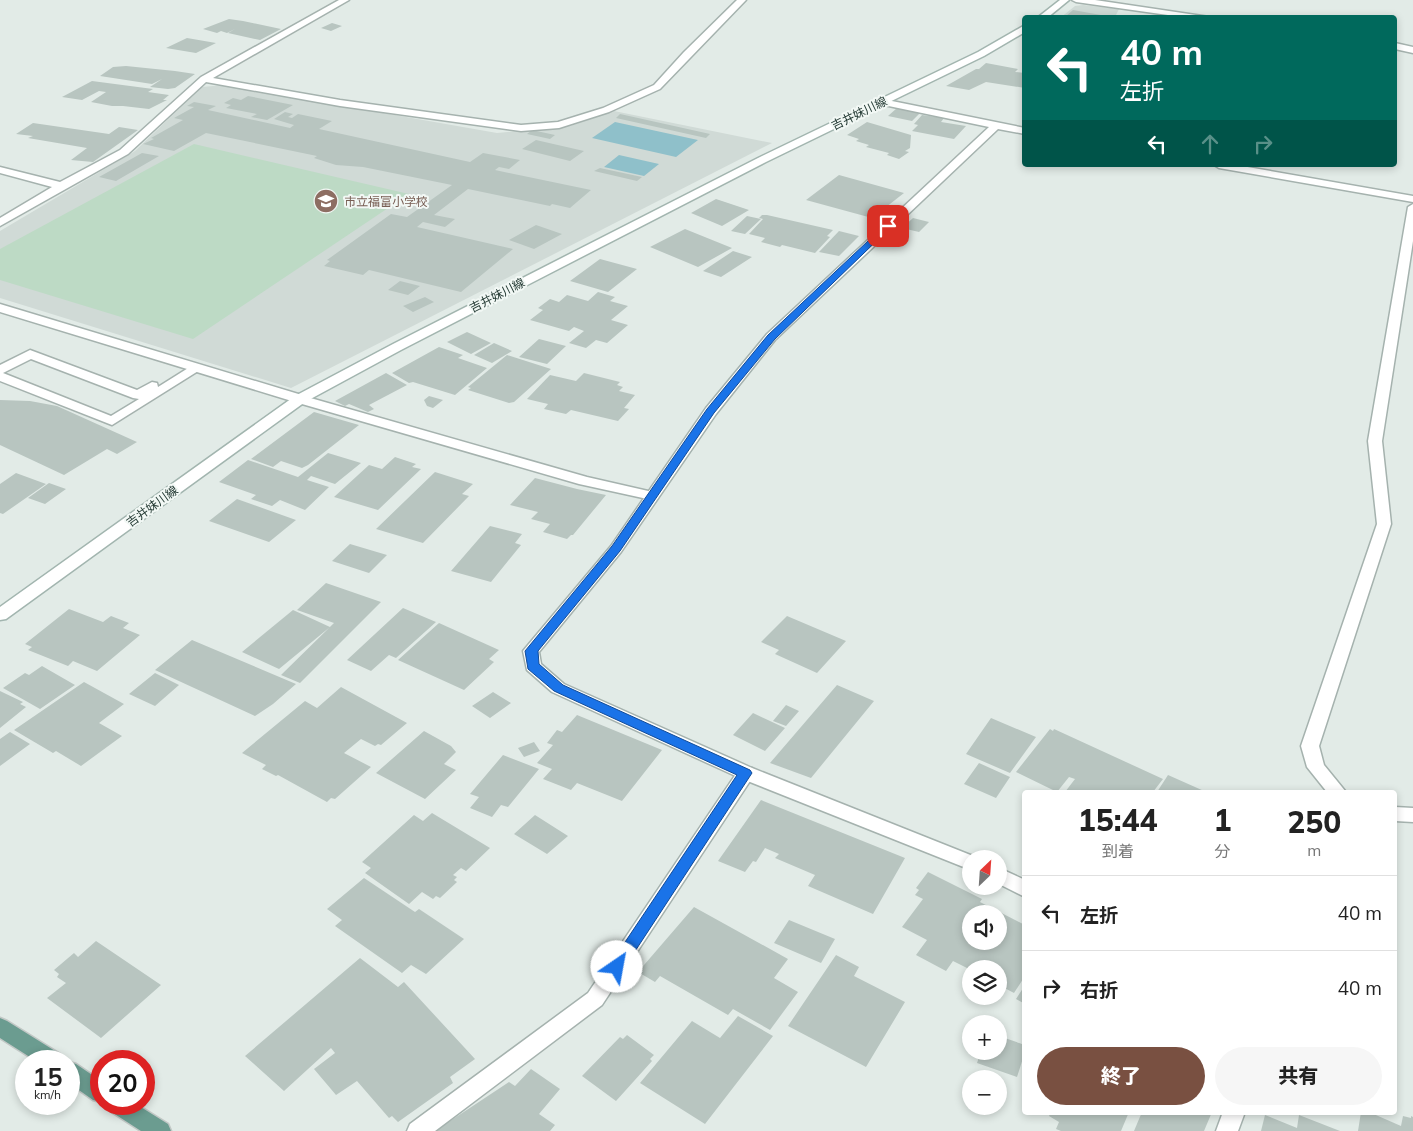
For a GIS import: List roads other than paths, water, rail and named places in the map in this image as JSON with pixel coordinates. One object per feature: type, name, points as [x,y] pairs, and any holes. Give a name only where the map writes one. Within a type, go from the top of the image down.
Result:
[{"type":"main road","points":[[0,1026],[36,1050]]},
{"type":"main road","points":[[135,1115],[160,1131]]},
{"type":"street","points":[[0,223],[61,186],[124,152],[204,78],[345,0]]},
{"type":"street","points":[[204,78],[340,102],[521,128],[559,125],[606,110],[657,87],[687,54],[742,0]]},
{"type":"street","points":[[1045,15],[1065,0]]},
{"type":"street","points":[[1076,0],[1189,15]]},
{"type":"street","name":"吉井妹川線","points":[[0,615],[300,399],[396,347],[606,239],[762,160],[981,54],[1022,30]]},
{"type":"street","points":[[1397,46],[1413,50]]},
{"type":"street","points":[[882,102],[1022,130]]},
{"type":"street","points":[[962,860],[746,773],[558,688],[533,666],[531,651],[616,549],[711,411],[771,337],[996,126]]},
{"type":"street","points":[[1230,167],[1413,199]]},
{"type":"street","points":[[0,170],[61,186]]},
{"type":"street","points":[[1335,790],[1316,766],[1310,746],[1384,524],[1375,441],[1413,206]]},
{"type":"street","points":[[0,308],[300,399],[584,481],[652,496]]},
{"type":"street","points":[[0,370],[30,354],[138,395],[191,366]]},
{"type":"street","points":[[0,376],[112,421],[191,366]]},
{"type":"street","points":[[418,1131],[595,999],[746,773]]},
{"type":"street","points":[[1397,814],[1413,815]]},
{"type":"street","points":[[1008,880],[1022,887]]},
{"type":"street","points":[[1227,1131],[1233,1115]]},
{"type":"water","points":[[615,122],[698,140],[676,157],[592,138]]},
{"type":"water","points":[[619,155],[659,164],[644,176],[604,167]]},
{"type":"place","name":"市立福富小学校","points":[[326,201]]}]
